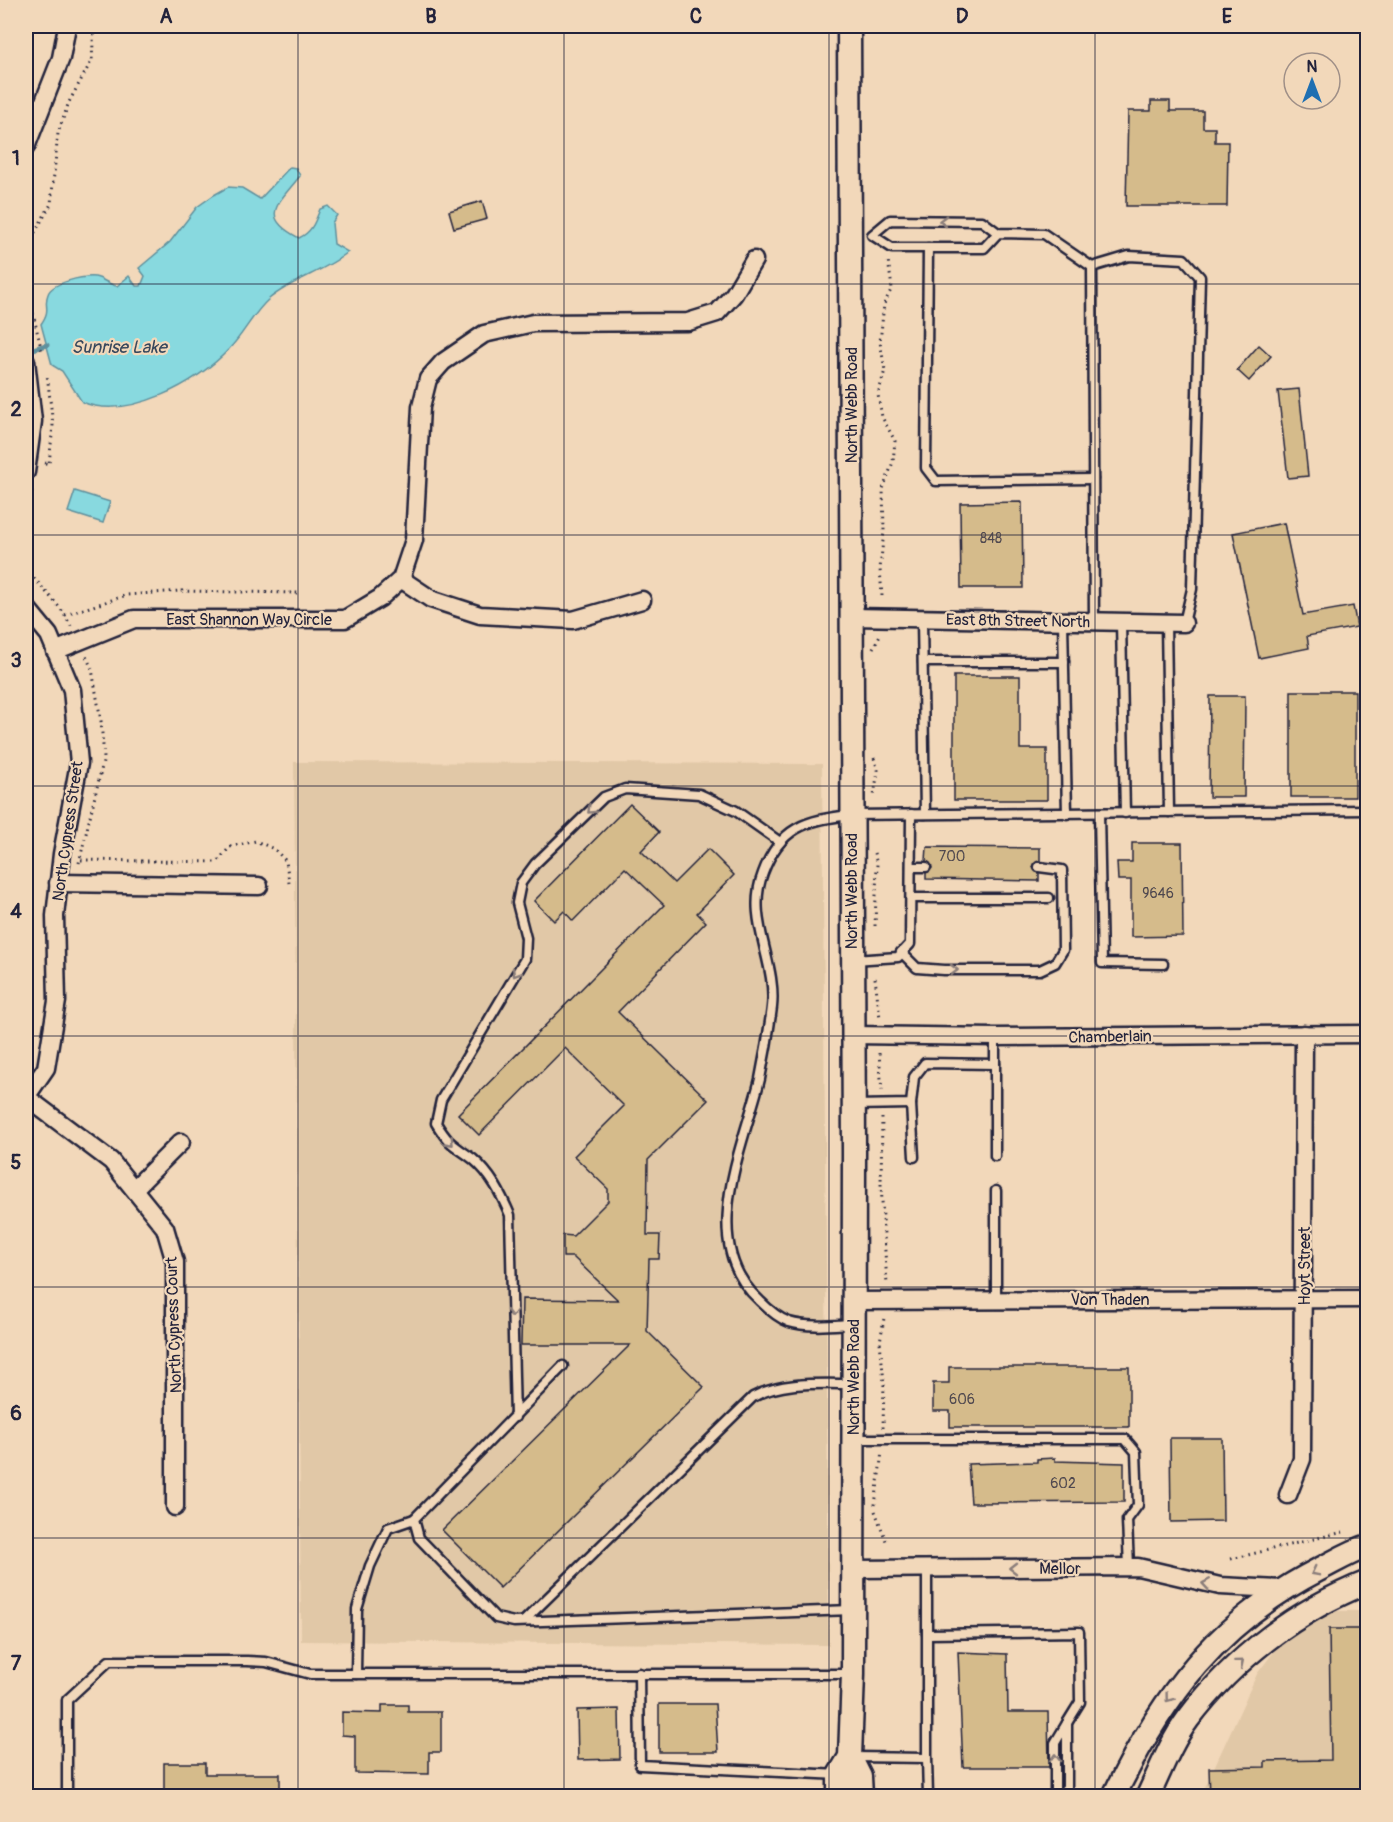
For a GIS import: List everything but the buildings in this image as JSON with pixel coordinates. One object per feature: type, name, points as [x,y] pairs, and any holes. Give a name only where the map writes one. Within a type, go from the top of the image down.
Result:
[{"type":"main road","name":"North Webb Road","points":[[849,26],[854,1105],[853,1674],[843,1776],[860,1777],[861,1797]]},
{"type":"main road","points":[[1114,1797],[1164,1704],[1205,1652],[1273,1589],[1368,1546]]},
{"type":"main road","points":[[1148,1797],[1187,1721],[1225,1676],[1289,1623],[1327,1599],[1368,1582]]},
{"type":"street","points":[[26,147],[61,58],[67,26]]},
{"type":"street","name":"East Shannon Way Circle","points":[[55,651],[134,619],[345,620],[380,598],[400,579],[414,540],[421,407],[428,379],[443,362],[484,334],[532,323],[688,322],[717,313],[734,294],[754,260]]},
{"type":"street","points":[[26,361],[32,401],[32,431],[26,472]]},
{"type":"street","points":[[400,579],[431,599],[480,615],[573,620],[642,600]]},
{"type":"street","name":"North Cypress Street","points":[[26,607],[49,635],[72,690],[79,763],[58,883],[55,916],[57,1001],[45,1068],[26,1097]]},
{"type":"street","name":"East 8th Street North","points":[[852,617],[1184,623]]},
{"type":"street","points":[[58,883],[259,886]]},
{"type":"street","name":"Hoyt Street","points":[[1288,1495],[1302,1459],[1305,1299],[1304,1034]]},
{"type":"street","name":"Chamberlain","points":[[853,1035],[995,1037],[1368,1034]]},
{"type":"street","name":"North Cypress Court","points":[[26,1097],[111,1161],[165,1228],[175,1262],[175,1507]]},
{"type":"street","points":[[135,1188],[181,1142]]},
{"type":"street","name":"Von Thaden","points":[[854,1301],[1368,1299]]},
{"type":"street","name":"Mellor","points":[[853,1569],[1129,1567],[1209,1585],[1273,1589]]},
{"type":"lane","points":[[872,235],[890,220],[982,221],[998,233],[1044,234],[1092,267]]},
{"type":"lane","points":[[850,234],[872,235],[892,248],[984,248],[998,233]]},
{"type":"lane","points":[[928,248],[926,468],[936,480],[1093,479]]},
{"type":"lane","points":[[1092,267],[1129,256],[1184,259],[1200,277],[1192,589],[1184,623]]},
{"type":"lane","points":[[1092,267],[1094,621]]},
{"type":"lane","points":[[922,619],[925,814]]},
{"type":"lane","points":[[1063,621],[1066,814]]},
{"type":"lane","points":[[1121,622],[1125,813]]},
{"type":"lane","points":[[1166,622],[1168,812]]},
{"type":"lane","points":[[923,662],[1064,662]]},
{"type":"lane","points":[[515,1417],[510,1215],[498,1188],[474,1160],[448,1143],[436,1123],[441,1100],[525,959],[526,938],[517,903],[521,883],[536,864],[604,798],[625,789],[699,794],[736,811],[780,842]]},
{"type":"lane","points":[[854,1324],[806,1325],[788,1322],[770,1310],[742,1284],[733,1267],[729,1249],[727,1226],[732,1182],[759,1079],[772,1001],[772,974],[760,935],[758,891],[763,873],[780,842],[790,830],[821,818],[851,815],[1368,810]]},
{"type":"lane","points":[[1099,813],[1102,963],[1163,964]]},
{"type":"lane","points":[[852,960],[897,957],[910,944],[911,814]]},
{"type":"lane","points":[[911,867],[926,867]]},
{"type":"lane","points":[[901,952],[917,968],[944,970],[1040,970],[1055,963],[1063,950],[1062,870],[1040,867]]},
{"type":"lane","points":[[911,898],[1049,898]]},
{"type":"lane","points":[[995,1037],[995,1156]]},
{"type":"lane","points":[[914,1157],[911,1104],[914,1077],[925,1063],[995,1064]]},
{"type":"lane","points":[[854,1105],[911,1104]]},
{"type":"lane","points":[[996,1191],[996,1299]]},
{"type":"lane","points":[[357,1674],[357,1609],[370,1566],[388,1528],[414,1519],[562,1366]]},
{"type":"lane","points":[[524,1621],[753,1397],[765,1390],[780,1388],[853,1384]]},
{"type":"lane","points":[[853,1439],[1125,1439],[1136,1452],[1138,1505],[1127,1520],[1129,1567]]},
{"type":"lane","points":[[414,1519],[419,1538],[496,1618],[524,1621],[853,1610]]},
{"type":"lane","points":[[927,1569],[928,1797]]},
{"type":"lane","points":[[927,1634],[1079,1632],[1080,1702],[1067,1723],[1067,1787],[1057,1797]]},
{"type":"lane","points":[[67,1797],[67,1700],[109,1661],[237,1660],[266,1662],[310,1674],[853,1674]]},
{"type":"lane","points":[[639,1673],[640,1765],[843,1776],[927,1758]]},
{"type":"path","points":[[26,255],[30,241],[51,204],[58,133],[69,102],[92,60],[94,26]]},
{"type":"path","points":[[882,596],[880,569],[884,531],[884,489],[893,462],[895,441],[882,417],[878,394],[885,370],[880,342],[884,304],[892,288],[887,256],[892,248]]},
{"type":"path","points":[[26,284],[51,396]]},
{"type":"path","points":[[65,615],[127,595],[180,591],[298,593]]},
{"type":"path","points":[[81,860],[217,862],[230,847],[256,841],[274,849],[286,861],[289,883]]},
{"type":"path","points":[[874,975],[880,1018]]},
{"type":"path","points":[[879,1051],[882,1094]]},
{"type":"path","points":[[882,1114],[881,1184],[887,1287]]},
{"type":"path","points":[[1232,1559],[1347,1531]]},
{"type":"shaded area","points":[[294,762],[822,764],[829,1645],[301,1641]]},
{"type":"shaded area","points":[[1332,1611],[1367,1611],[1367,1796],[1201,1796],[1257,1674],[1294,1625]]},
{"type":"water","name":"Sunrise Lake","points":[[290,167],[296,168],[300,176],[279,202],[275,217],[279,223],[299,238],[310,230],[320,209],[328,206],[337,215],[332,223],[334,244],[348,252],[269,299],[216,362],[181,386],[140,403],[120,407],[100,407],[82,402],[62,371],[52,365],[41,324],[47,311],[47,298],[51,290],[69,281],[90,277],[117,286],[129,276],[136,286],[141,286],[145,276],[139,268],[170,242],[197,207],[228,187],[242,188],[260,199]]},
{"type":"water","points":[[75,491],[110,502],[103,523],[68,512]]},
{"type":"waterway","points":[[26,351],[47,345]]}]
